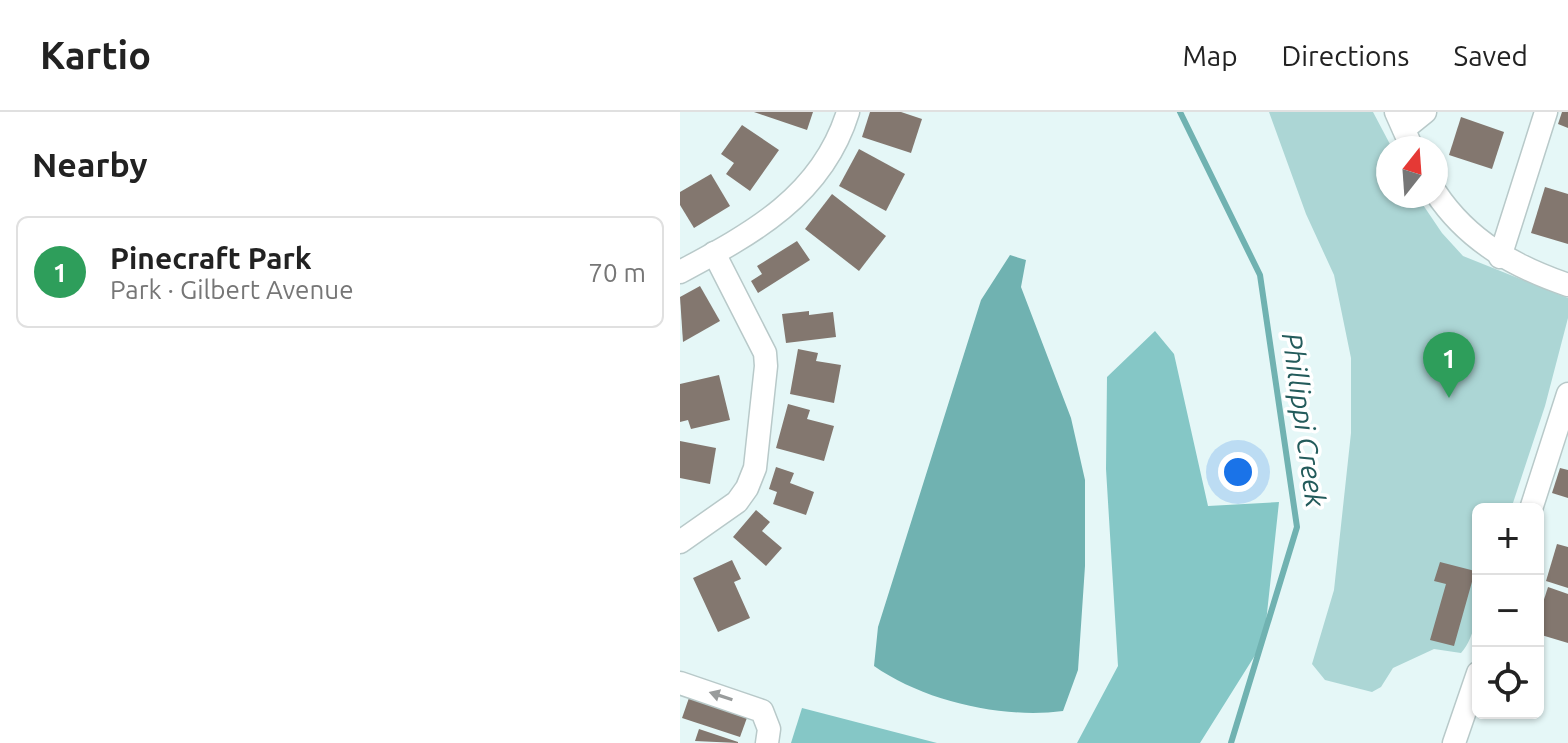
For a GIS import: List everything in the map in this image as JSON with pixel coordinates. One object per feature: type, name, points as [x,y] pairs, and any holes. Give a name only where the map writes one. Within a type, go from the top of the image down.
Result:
[{"type":"street","points":[[680,272],[783,211],[825,163],[848,112]]},
{"type":"street","points":[[1404,130],[1425,112]]},
{"type":"street","points":[[1500,257],[1546,112]]},
{"type":"street","points":[[1448,207],[1469,231],[1500,257],[1529,272],[1568,285]]},
{"type":"street","points":[[680,542],[737,502],[755,468],[765,353],[714,253]]},
{"type":"street","points":[[1533,503],[1568,394]]},
{"type":"street","points":[[680,683],[762,711],[769,729],[767,743]]},
{"type":"street","points":[[1454,743],[1472,690]]},
{"type":"shaded area","points":[[1269,112],[1373,112],[1386,136],[1376,136],[1376,208],[1425,208],[1463,256],[1568,298],[1568,318],[1545,406],[1513,503],[1472,503],[1472,632],[1469,640],[1461,653],[1434,649],[1393,668],[1381,687],[1372,692],[1325,680],[1312,664],[1334,590],[1351,433],[1351,358],[1334,275],[1306,214]]},
{"type":"shaded area","points":[[1010,255],[1026,260],[1021,287],[1071,418],[1085,480],[1085,566],[1078,670],[1063,711],[1015,712],[964,705],[916,689],[874,666],[878,627],[981,300]]},
{"type":"shaded area","points":[[1155,331],[1174,354],[1208,506],[1279,502],[1264,641],[1200,743],[1077,743],[1118,666],[1106,469],[1107,377]]},
{"type":"shaded area","points":[[802,708],[937,743],[791,743]]},
{"type":"building","points":[[754,112],[813,112],[807,130]]},
{"type":"building","points":[[870,112],[901,112],[922,119],[911,153],[862,137]]},
{"type":"building","points":[[1562,112],[1568,112],[1568,128],[1558,124]]},
{"type":"building","points":[[1461,117],[1504,132],[1492,169],[1449,155]]},
{"type":"building","points":[[742,125],[779,150],[750,191],[726,174],[734,163],[721,154]]},
{"type":"building","points":[[859,149],[905,174],[886,211],[839,186]]},
{"type":"building","points":[[711,174],[730,206],[694,228],[680,205],[680,192]]},
{"type":"building","points":[[1545,187],[1568,194],[1568,244],[1531,233]]},
{"type":"building","points":[[832,194],[886,236],[859,271],[805,229]]},
{"type":"building","points":[[797,241],[810,260],[758,293],[751,281],[762,274],[757,266]]},
{"type":"building","points":[[700,286],[720,321],[683,342],[680,297]]},
{"type":"building","points":[[809,311],[809,315],[833,312],[836,337],[786,343],[782,314]]},
{"type":"building","points":[[798,349],[818,353],[816,361],[841,365],[834,403],[790,394]]},
{"type":"building","points":[[719,375],[730,420],[691,429],[688,420],[680,422],[680,384]]},
{"type":"building","points":[[788,404],[810,410],[807,419],[834,426],[824,461],[776,448]]},
{"type":"building","points":[[680,441],[716,448],[710,484],[680,478]]},
{"type":"building","points":[[776,467],[794,473],[790,483],[814,492],[806,515],[773,504],[777,492],[769,489]]},
{"type":"building","points":[[1560,468],[1568,470],[1568,498],[1552,493]]},
{"type":"building","points":[[756,510],[770,522],[762,531],[782,548],[766,566],[733,537]]},
{"type":"building","points":[[1557,544],[1568,547],[1568,588],[1546,581]]},
{"type":"building","points":[[732,560],[741,579],[734,582],[750,618],[718,632],[693,578]]},
{"type":"building","points":[[1440,562],[1472,570],[1472,582],[1454,646],[1430,640],[1446,584],[1434,581]]},
{"type":"building","points":[[1548,587],[1568,594],[1568,643],[1544,636],[1544,599]]},
{"type":"building","points":[[690,695],[748,715],[740,737],[682,718]]},
{"type":"building","points":[[699,729],[738,742],[738,743],[695,741]]},
{"type":"waterway","name":"Phillippi Creek","points":[[1180,112],[1260,275],[1297,527],[1231,743]]},
{"type":"place","name":"Pinecraft Park","points":[[1449,398]]}]
